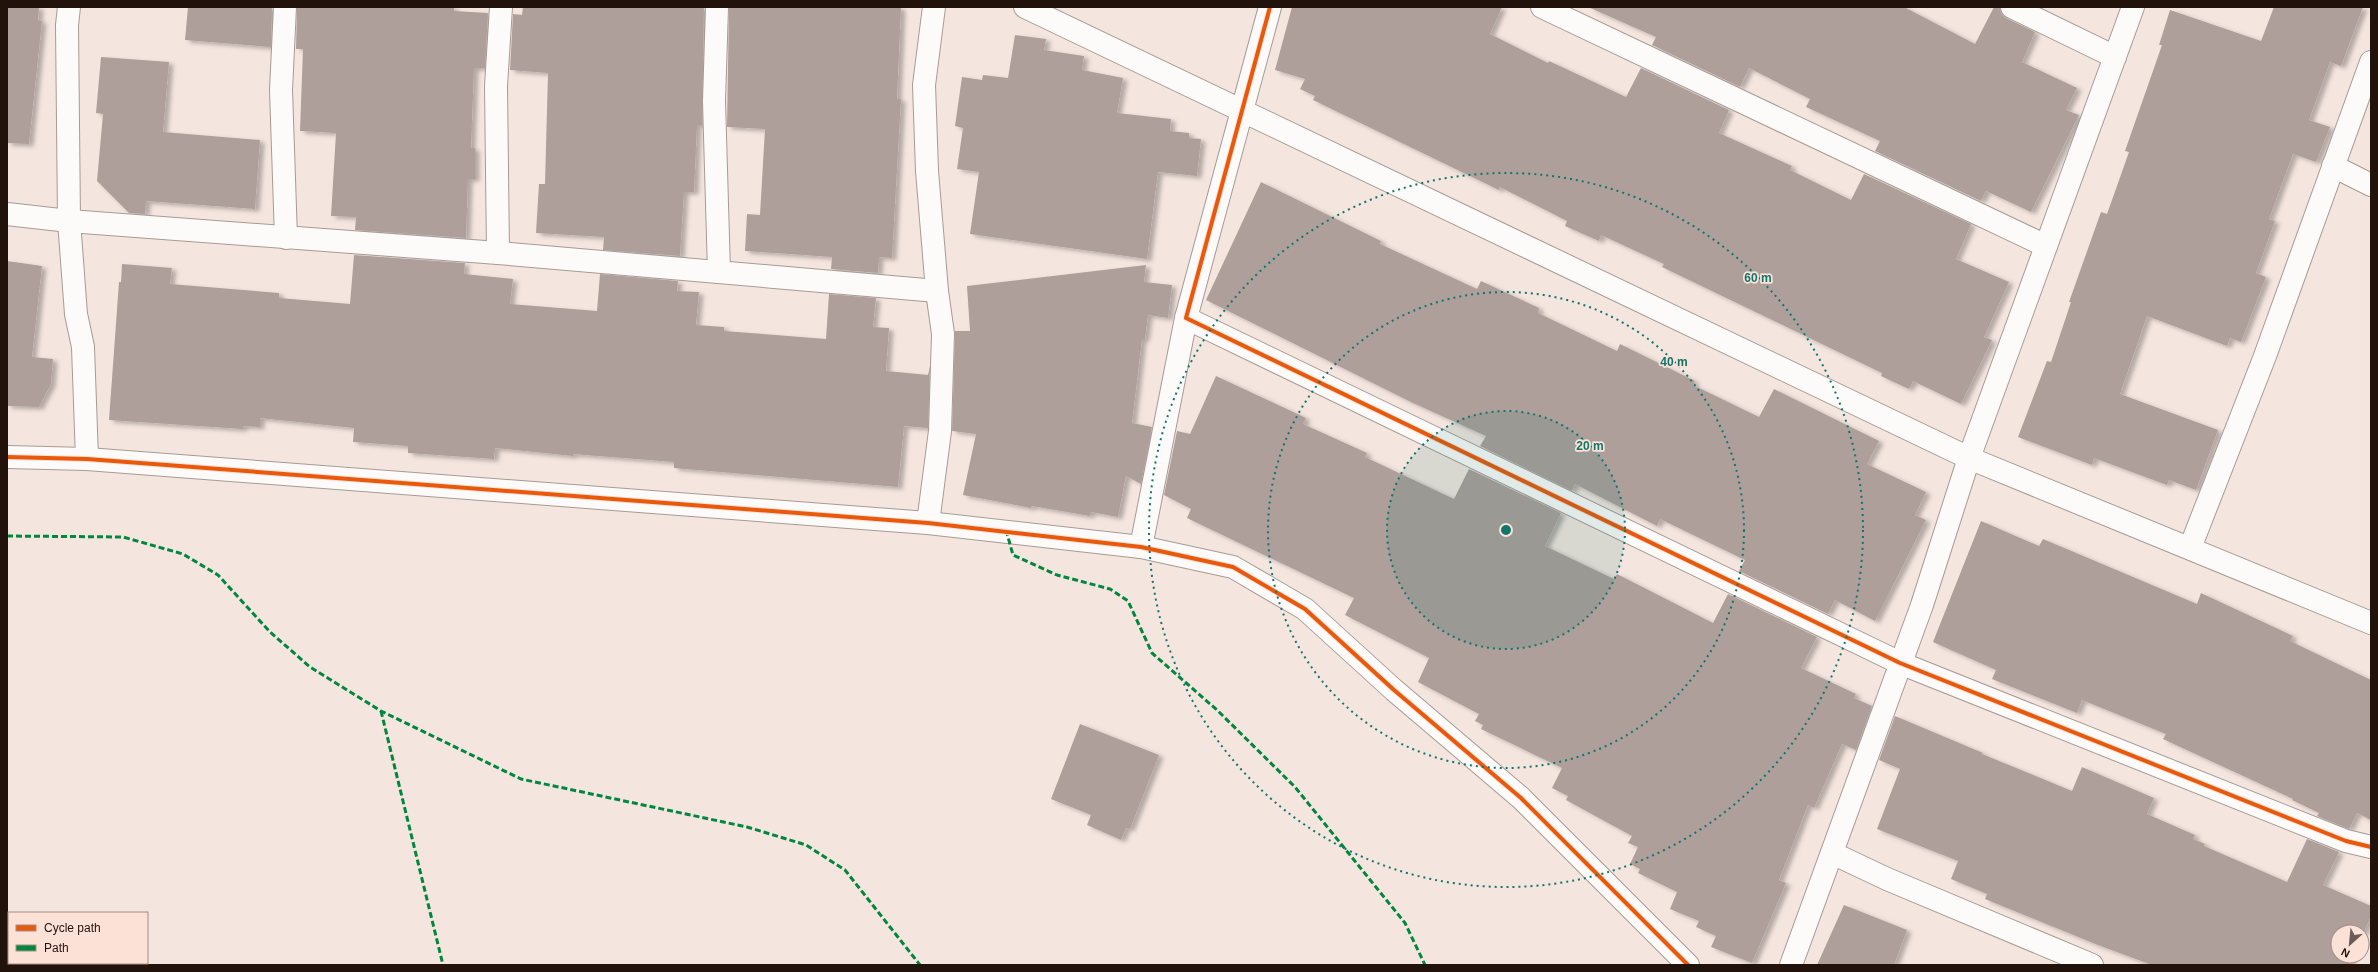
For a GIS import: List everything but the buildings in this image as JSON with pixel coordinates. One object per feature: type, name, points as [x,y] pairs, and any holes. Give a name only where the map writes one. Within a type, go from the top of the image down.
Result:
[{"type":"street","points":[[69,7],[67,25],[69,221],[76,314],[83,347],[87,459]]},
{"type":"street","points":[[285,7],[281,90],[286,238]]},
{"type":"street","points":[[498,253],[496,86],[501,7]]},
{"type":"street","points":[[717,7],[714,101],[719,272]]},
{"type":"street","points":[[928,523],[940,431],[943,334],[937,291],[927,171],[924,85],[934,7]]},
{"type":"street","points":[[1024,7],[1969,458],[2371,623]]},
{"type":"street","points":[[1141,547],[1186,318],[1270,7]]},
{"type":"street","points":[[1542,7],[2046,246]]},
{"type":"street","points":[[2012,7],[2115,57]]},
{"type":"street","points":[[1791,965],[1922,604],[1969,458],[2133,7]]},
{"type":"street","points":[[2190,548],[2265,356],[2371,62]]},
{"type":"street","points":[[2333,166],[2371,185]]},
{"type":"street","points":[[7,214],[69,221],[498,253],[937,291]]},
{"type":"street","points":[[1186,318],[1900,663],[2346,841],[2371,847]]},
{"type":"street","points":[[7,457],[87,459],[928,523],[1141,547],[1233,567],[1305,609],[1394,690],[1521,798],[1688,965]]},
{"type":"street","points":[[1832,853],[1887,879],[2092,965]]},
{"type":"marked path","points":[[1006,530],[1013,555],[1057,575],[1110,589],[1128,601],[1152,653],[1217,710],[1295,787],[1405,923],[1425,965]]},
{"type":"marked path","points":[[7,536],[123,537],[183,554],[218,575],[270,632],[310,667],[381,711],[521,779],[747,827],[806,845],[845,870],[920,965]]},
{"type":"marked path","points":[[381,711],[443,965]]},
{"type":"cycle path","points":[[1270,7],[1186,318],[1900,663],[2346,841],[2371,847]]},
{"type":"cycle path","points":[[7,457],[87,459],[928,523],[1141,547],[1233,567],[1305,609],[1394,690],[1521,798],[1688,965]]}]
